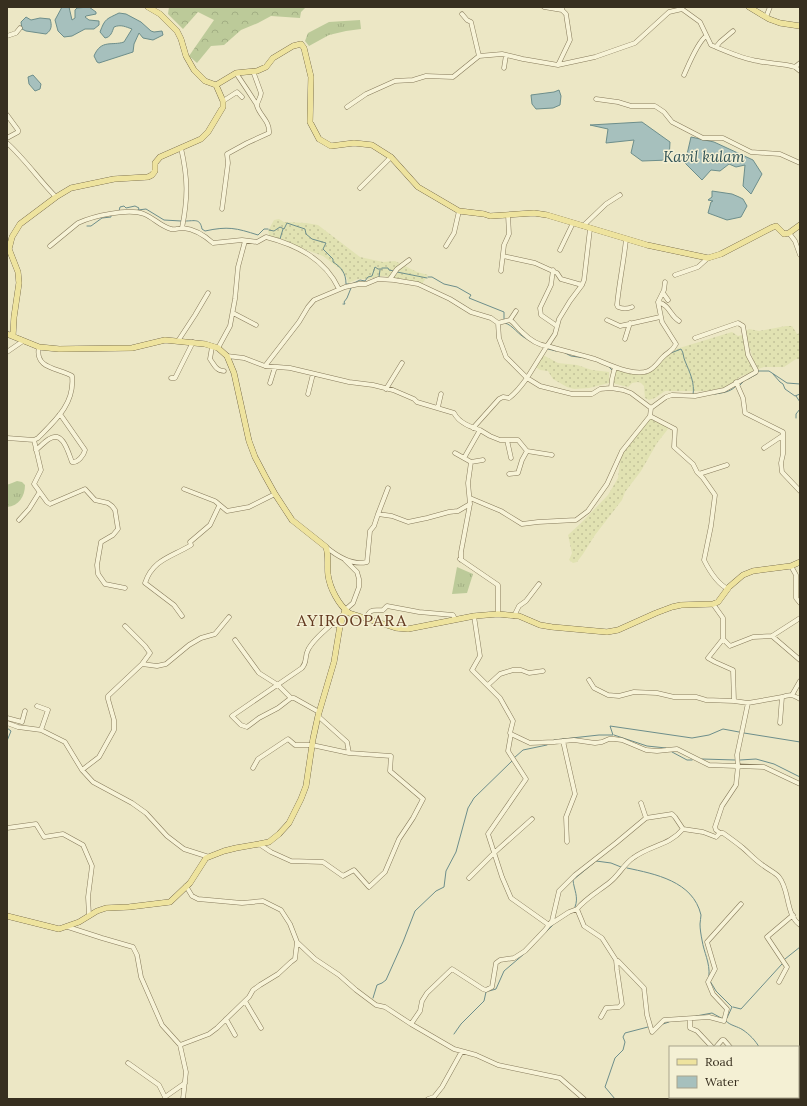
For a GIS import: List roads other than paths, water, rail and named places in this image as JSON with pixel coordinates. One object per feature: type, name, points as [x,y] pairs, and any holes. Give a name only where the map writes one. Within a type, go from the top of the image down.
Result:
[{"type":"main road","points":[[148,7],[160,14],[177,32],[181,39],[186,56],[194,70],[200,78],[216,85],[223,101],[223,107],[208,132],[201,139],[157,159],[155,163],[155,171],[152,175],[148,177],[114,179],[71,188],[56,197],[20,224],[9,235],[10,249],[18,272],[19,283],[10,335],[40,347],[83,349],[132,348],[160,341],[193,342],[215,347],[227,356],[234,373],[249,441],[255,457],[275,494],[292,520],[325,547],[327,551],[328,575],[334,593],[349,614],[396,628],[408,628],[474,616],[498,614],[514,616],[540,625],[595,632],[608,632],[623,628],[656,612],[672,607],[681,605],[713,604],[718,602],[728,589],[743,575],[753,571],[791,566],[800,562]]},
{"type":"main road","points":[[753,8],[766,17],[780,23],[800,26]]},
{"type":"main road","points":[[216,85],[236,73],[253,71],[266,67],[273,58],[293,46],[300,44],[304,48],[311,77],[310,122],[318,139],[331,146],[349,143],[372,145],[391,157],[418,187],[459,211],[490,216],[534,213],[547,215],[646,245],[708,258],[721,254],[773,227],[776,226],[784,234],[789,233],[800,225]]},
{"type":"main road","points":[[7,916],[59,929],[79,922],[89,915],[106,908],[129,908],[170,902],[187,888],[206,858],[236,848],[269,842],[279,834],[289,823],[306,786],[318,714],[334,662],[340,626],[346,610]]},
{"type":"street","points":[[544,7],[562,8],[566,14],[570,40],[558,65]]},
{"type":"street","points":[[766,17],[770,7]]},
{"type":"street","points":[[347,107],[366,94],[395,81],[413,80],[426,76],[453,77],[480,56],[502,54],[524,60],[558,65],[596,57],[635,43],[669,12],[682,9],[700,22],[711,45],[741,57],[757,61],[787,64],[800,71]]},
{"type":"street","points":[[462,14],[471,22],[480,56]]},
{"type":"street","points":[[7,36],[16,33],[20,28]]},
{"type":"street","points":[[716,47],[733,31]]},
{"type":"street","points":[[684,75],[692,56],[706,36]]},
{"type":"street","points":[[504,68],[506,55]]},
{"type":"street","points":[[795,67],[800,63]]},
{"type":"street","points":[[253,71],[261,93],[261,96],[257,101],[257,106]]},
{"type":"street","points":[[222,209],[228,154],[269,133],[270,130],[264,116],[258,109],[236,73]]},
{"type":"street","points":[[223,101],[237,92],[242,97]]},
{"type":"street","points":[[596,99],[618,102],[631,106],[655,106],[664,112],[672,122],[703,138],[723,138],[751,152],[780,154],[800,163]]},
{"type":"street","points":[[7,115],[18,130],[18,132],[7,138]]},
{"type":"street","points":[[7,143],[21,155],[47,189],[56,197]]},
{"type":"street","points":[[181,148],[187,178],[186,209],[182,228]]},
{"type":"street","points":[[360,188],[391,157]]},
{"type":"street","points":[[583,226],[606,204],[620,195]]},
{"type":"street","points":[[446,246],[454,233],[459,211]]},
{"type":"street","points":[[50,246],[78,223],[116,213],[135,212],[144,214],[168,228],[174,230],[182,228],[201,234],[213,242],[257,242],[266,237],[295,246],[308,253],[325,267],[333,276],[340,289]]},
{"type":"street","points":[[501,271],[504,245],[508,234],[508,215]]},
{"type":"street","points":[[560,250],[573,223]]},
{"type":"street","points":[[473,428],[499,399],[503,397],[511,397],[521,386],[555,334],[562,312],[582,286],[586,272],[590,229]]},
{"type":"street","points":[[789,233],[795,241],[800,255]]},
{"type":"street","points":[[626,239],[624,262],[619,280],[617,306],[628,309],[632,307]]},
{"type":"street","points":[[224,371],[220,371],[216,368],[210,359],[215,347],[230,326],[233,314],[238,268],[245,241]]},
{"type":"street","points":[[503,256],[535,263],[553,270],[561,279],[582,286]]},
{"type":"street","points":[[675,275],[698,266],[708,258]]},
{"type":"street","points":[[390,279],[397,269],[409,260]]},
{"type":"street","points":[[553,270],[551,284],[540,308],[540,315],[557,326]]},
{"type":"street","points":[[265,366],[314,300],[354,284],[366,284],[378,279],[390,279],[418,284],[450,299],[471,312],[491,318],[498,323],[510,320],[516,311]]},
{"type":"street","points":[[510,320],[527,336],[540,345],[593,359],[615,368],[639,373],[647,371],[657,365],[663,357],[672,351],[676,344],[660,317],[658,302],[663,293],[665,282]]},
{"type":"street","points":[[178,341],[196,315],[208,293]]},
{"type":"street","points":[[663,293],[668,300]]},
{"type":"street","points":[[658,302],[665,304],[673,318],[679,321]]},
{"type":"street","points":[[233,314],[256,325]]},
{"type":"street","points":[[607,320],[620,326],[660,317]]},
{"type":"street","points":[[498,323],[499,338],[506,357],[527,378],[540,386],[572,394],[592,394],[600,389],[611,388],[623,390],[650,408]]},
{"type":"street","points":[[625,339],[630,323]]},
{"type":"street","points":[[650,408],[666,397],[672,395],[695,396],[724,390],[754,373],[756,370],[748,355],[743,326],[741,324],[738,323],[695,338]]},
{"type":"street","points":[[7,352],[23,341]]},
{"type":"street","points":[[171,378],[175,378],[193,342]]},
{"type":"street","points":[[7,438],[34,440],[43,433],[60,414],[70,397],[73,383],[72,376],[49,367],[41,361],[38,355],[40,347]]},
{"type":"street","points":[[227,356],[244,358],[265,366],[290,368],[349,382],[373,385],[393,390],[414,399],[417,402],[454,413],[456,417],[473,428],[495,438],[518,440],[527,451],[552,455]]},
{"type":"street","points":[[386,389],[402,363]]},
{"type":"street","points":[[270,383],[275,367]]},
{"type":"street","points":[[611,388],[615,368]]},
{"type":"street","points":[[308,394],[313,374]]},
{"type":"street","points":[[736,382],[743,398],[745,413],[783,432],[782,472],[800,491]]},
{"type":"street","points":[[438,407],[441,394]]},
{"type":"street","points":[[470,498],[501,511],[522,524],[576,520],[588,511],[607,484],[622,450],[650,416],[650,408]]},
{"type":"street","points":[[36,450],[49,439],[58,436],[63,441],[72,462],[77,461],[85,453],[85,450],[60,414]]},
{"type":"street","points":[[650,416],[675,429],[674,447],[693,464],[697,472],[715,495],[705,561],[720,582],[728,589]]},
{"type":"street","points":[[464,458],[480,430]]},
{"type":"street","points":[[764,448],[782,436]]},
{"type":"street","points":[[34,440],[41,470],[34,484],[39,493],[47,502],[50,504],[85,489],[95,500],[108,503],[115,510],[118,529],[113,535],[101,542],[97,565],[98,574],[105,584],[125,588]]},
{"type":"street","points":[[507,440],[511,458]]},
{"type":"street","points":[[510,474],[518,473],[522,460],[527,451]]},
{"type":"street","points":[[455,453],[471,462],[483,460]]},
{"type":"street","points":[[471,462],[468,483],[470,504],[460,552],[460,559],[498,585],[498,614]]},
{"type":"street","points":[[699,474],[727,465]]},
{"type":"street","points":[[345,560],[363,563],[368,561],[370,531],[374,526],[388,488]]},
{"type":"street","points":[[184,489],[215,501],[219,506],[227,511],[249,507],[275,494]]},
{"type":"street","points":[[19,520],[30,509],[39,493]]},
{"type":"street","points":[[378,514],[392,516],[408,522],[458,511],[470,504]]},
{"type":"street","points":[[182,616],[174,605],[145,583],[146,580],[153,567],[191,545],[190,542],[210,525],[219,506]]},
{"type":"street","points":[[325,547],[345,560],[357,572],[359,587],[353,603],[346,610]]},
{"type":"street","points":[[791,566],[796,575],[796,598],[800,603]]},
{"type":"street","points":[[514,616],[519,606],[526,601],[539,584]]},
{"type":"street","points":[[713,604],[723,618],[723,639],[708,658],[734,670],[734,701]]},
{"type":"street","points":[[366,618],[372,610],[383,610],[387,606],[453,616],[455,619]]},
{"type":"street","points":[[474,616],[480,656],[472,670],[500,698],[513,721],[508,752],[526,779],[488,834],[511,898],[549,925]]},
{"type":"street","points":[[142,664],[157,666],[166,664],[189,645],[201,638],[215,634],[229,617]]},
{"type":"street","points":[[723,639],[730,646],[753,637],[772,636],[800,618]]},
{"type":"street","points":[[291,698],[278,708],[246,727],[241,725],[232,716],[243,707],[302,668],[306,664],[308,649],[333,624],[340,626]]},
{"type":"street","points":[[82,770],[98,757],[114,730],[114,720],[108,696],[142,664],[150,653],[125,626]]},
{"type":"street","points":[[772,636],[800,660]]},
{"type":"street","points":[[235,640],[259,673],[278,685],[291,698],[294,698],[318,714],[347,742],[349,753]]},
{"type":"street","points":[[488,685],[500,674],[513,670],[521,670],[529,674],[543,671]]},
{"type":"street","points":[[589,680],[594,688],[608,695],[619,696],[634,692],[748,703],[792,694],[800,699]]},
{"type":"street","points":[[792,694],[800,681]]},
{"type":"street","points":[[780,722],[782,697]]},
{"type":"street","points":[[748,703],[737,755],[738,766],[736,785],[722,806],[715,828],[743,848],[763,866],[779,876],[784,885],[793,915],[797,923],[800,925]]},
{"type":"street","points":[[37,706],[48,710],[41,730]]},
{"type":"street","points":[[7,718],[22,722],[26,711]]},
{"type":"street","points":[[7,722],[18,727],[41,730],[65,742],[82,770],[93,782],[146,813],[167,836],[184,849],[209,857]]},
{"type":"street","points":[[511,734],[530,743],[574,740],[595,743],[609,739],[622,740],[646,750],[657,751],[677,749],[710,765],[764,767],[800,784]]},
{"type":"street","points":[[253,768],[258,759],[288,739],[295,745],[312,745],[349,753],[391,756],[390,771],[423,799],[413,818],[399,839],[385,872],[369,887],[354,870],[343,876],[323,862],[291,861],[271,852],[259,844]]},
{"type":"street","points":[[563,741],[575,794],[566,817],[567,842]]},
{"type":"street","points":[[641,803],[646,818]]},
{"type":"street","points":[[411,1024],[420,1011],[422,1001],[427,993],[452,969],[483,989],[490,988],[494,984],[495,967],[497,961],[514,958],[525,950],[552,921],[559,891],[564,885],[646,818],[672,814],[683,829],[703,832],[714,837],[720,833]]},
{"type":"street","points":[[469,878],[532,819]]},
{"type":"street","points":[[7,828],[36,824],[44,837],[63,834],[83,845],[92,866],[88,897],[89,915]]},
{"type":"street","points":[[549,925],[576,908],[611,882],[634,857],[677,837],[683,829]]},
{"type":"street","points":[[187,888],[192,896],[205,900],[242,903],[263,901],[281,910],[290,924],[298,942],[315,958],[376,1005],[385,1007],[454,1049],[476,1055],[498,1065],[560,1078],[584,1099]]},
{"type":"street","points":[[576,908],[584,926],[602,938],[616,960],[644,988],[647,1015],[652,1032],[664,1020],[709,1017],[724,1021],[727,1009],[713,994],[708,982],[715,969],[706,942],[741,904]]},
{"type":"street","points":[[779,982],[787,967],[767,937],[793,915]]},
{"type":"street","points":[[68,926],[102,938],[133,946],[137,955],[137,964],[141,977],[162,1025],[180,1045],[186,1072],[183,1099]]},
{"type":"street","points":[[180,1045],[209,1034],[245,1001],[260,984],[278,974],[295,959],[298,942]]},
{"type":"street","points":[[601,1017],[606,1008],[619,1007],[622,1004],[616,960]]},
{"type":"street","points":[[245,1001],[261,1028]]},
{"type":"street","points":[[226,1019],[235,1035]]},
{"type":"street","points":[[690,1019],[690,1028],[697,1031],[711,1046]]},
{"type":"street","points":[[717,1046],[722,1040],[724,1040],[729,1046]]},
{"type":"street","points":[[428,1099],[434,1097],[442,1087],[462,1051]]},
{"type":"street","points":[[128,1063],[159,1084],[165,1097],[185,1083]]},
{"type":"water","points":[[62,7],[69,7],[72,20],[75,18],[75,10],[77,8],[89,7],[96,12],[96,14],[85,17],[89,20],[99,21],[99,25],[94,29],[85,29],[72,36],[64,37],[58,31],[55,20]]},
{"type":"water","points":[[119,13],[126,14],[141,22],[151,31],[162,31],[163,35],[153,40],[143,38],[139,33],[134,44],[133,52],[99,63],[94,56],[100,47],[107,44],[124,42],[132,29],[123,26],[114,27],[110,35],[105,38],[100,32],[103,24],[107,20]]},
{"type":"water","points":[[26,17],[31,20],[40,18],[50,19],[50,29],[46,34],[22,29],[21,22]]},
{"type":"water","points":[[33,75],[41,84],[40,89],[35,91],[29,84],[28,77]]},
{"type":"water","points":[[559,90],[561,96],[560,105],[553,108],[536,109],[532,104],[531,95]]},
{"type":"water","points":[[642,122],[670,142],[669,160],[642,161],[631,153],[634,140],[606,143],[608,129],[590,125]]},
{"type":"water","name":"Kavil kulam","points":[[691,137],[714,142],[753,160],[762,174],[751,194],[743,186],[745,165],[736,167],[729,164],[720,171],[711,170],[702,180],[685,163]]},
{"type":"water","points":[[712,191],[732,194],[743,199],[747,206],[741,217],[727,220],[708,213],[711,202],[713,201],[708,200],[712,197]]},
{"type":"waterway","points":[[119,211],[120,207],[124,206],[126,208],[135,206],[139,208],[138,210],[146,209],[164,220],[181,221]]},
{"type":"waterway","points":[[87,226],[91,226],[102,218],[111,217],[111,215]]},
{"type":"waterway","points":[[185,221],[198,222],[205,231],[232,228],[258,235],[264,229],[268,229]]},
{"type":"waterway","points":[[269,230],[274,231],[280,227],[284,229],[287,223],[305,229],[306,234],[312,239],[326,243],[323,249],[342,271],[346,284],[349,284]]},
{"type":"waterway","points":[[280,239],[283,229]]},
{"type":"waterway","points":[[352,284],[360,280],[365,281],[368,277],[372,276],[375,267],[382,269]]},
{"type":"waterway","points":[[382,268],[388,268],[389,270],[394,271]]},
{"type":"waterway","points":[[379,277],[380,270]]},
{"type":"waterway","points":[[397,272],[427,278]]},
{"type":"waterway","points":[[428,277],[432,277],[444,284],[457,287],[471,295],[469,298],[504,312],[504,320]]},
{"type":"waterway","points":[[343,304],[345,304],[344,302],[351,288]]},
{"type":"waterway","points":[[505,323],[527,339]]},
{"type":"waterway","points":[[548,349],[556,351]]},
{"type":"waterway","points":[[671,353],[681,349],[682,350],[684,360],[693,382],[693,395]]},
{"type":"waterway","points":[[565,353],[571,356],[585,358]]},
{"type":"waterway","points":[[608,366],[612,370]]},
{"type":"waterway","points":[[758,371],[769,371],[787,383],[800,384]]},
{"type":"waterway","points":[[748,379],[757,374]]},
{"type":"waterway","points":[[773,374],[783,384],[785,389],[795,396],[800,394]]},
{"type":"waterway","points":[[740,385],[745,380]]},
{"type":"waterway","points":[[715,394],[723,393],[735,387]]},
{"type":"waterway","points":[[796,396],[800,402]]},
{"type":"waterway","points":[[796,418],[796,414],[800,409]]},
{"type":"waterway","points":[[554,740],[613,735],[610,726],[692,738],[709,735],[723,729],[739,732]]},
{"type":"waterway","points":[[7,728],[11,731],[7,741]]},
{"type":"waterway","points":[[744,733],[800,742]]},
{"type":"waterway","points":[[614,735],[647,746],[666,748]]},
{"type":"waterway","points":[[514,758],[523,750],[547,745]]},
{"type":"waterway","points":[[672,752],[687,760],[692,760]]},
{"type":"waterway","points":[[702,759],[735,760]]},
{"type":"waterway","points":[[740,760],[756,759],[774,764],[800,777]]},
{"type":"waterway","points":[[373,998],[377,985],[386,980],[415,911],[436,891],[444,887],[446,871],[456,852],[468,808],[474,798],[512,761]]},
{"type":"waterway","points":[[575,907],[576,897],[573,880],[596,861],[611,863],[621,867]]},
{"type":"waterway","points":[[627,868],[649,873],[672,881],[690,894],[697,903],[701,915],[701,932],[709,966],[709,976]]},
{"type":"waterway","points":[[539,939],[555,923]]},
{"type":"waterway","points":[[785,959],[800,947]]},
{"type":"waterway","points":[[489,991],[496,989],[504,971],[524,954]]},
{"type":"waterway","points":[[733,1007],[741,1009],[782,964]]},
{"type":"waterway","points":[[710,981],[716,991],[732,1007],[727,1018]]},
{"type":"waterway","points":[[454,1034],[461,1024],[484,1001],[486,992]]},
{"type":"waterway","points":[[696,1016],[712,1013],[723,1019]]},
{"type":"waterway","points":[[726,1021],[745,1032],[758,1046]]},
{"type":"waterway","points":[[663,1024],[669,1022]]},
{"type":"waterway","points":[[615,1099],[605,1087],[615,1058],[623,1050],[625,1042],[623,1037],[625,1033],[648,1027]]},
{"type":"district","name":"AYIROOPARA","points":[[352,620]]}]
